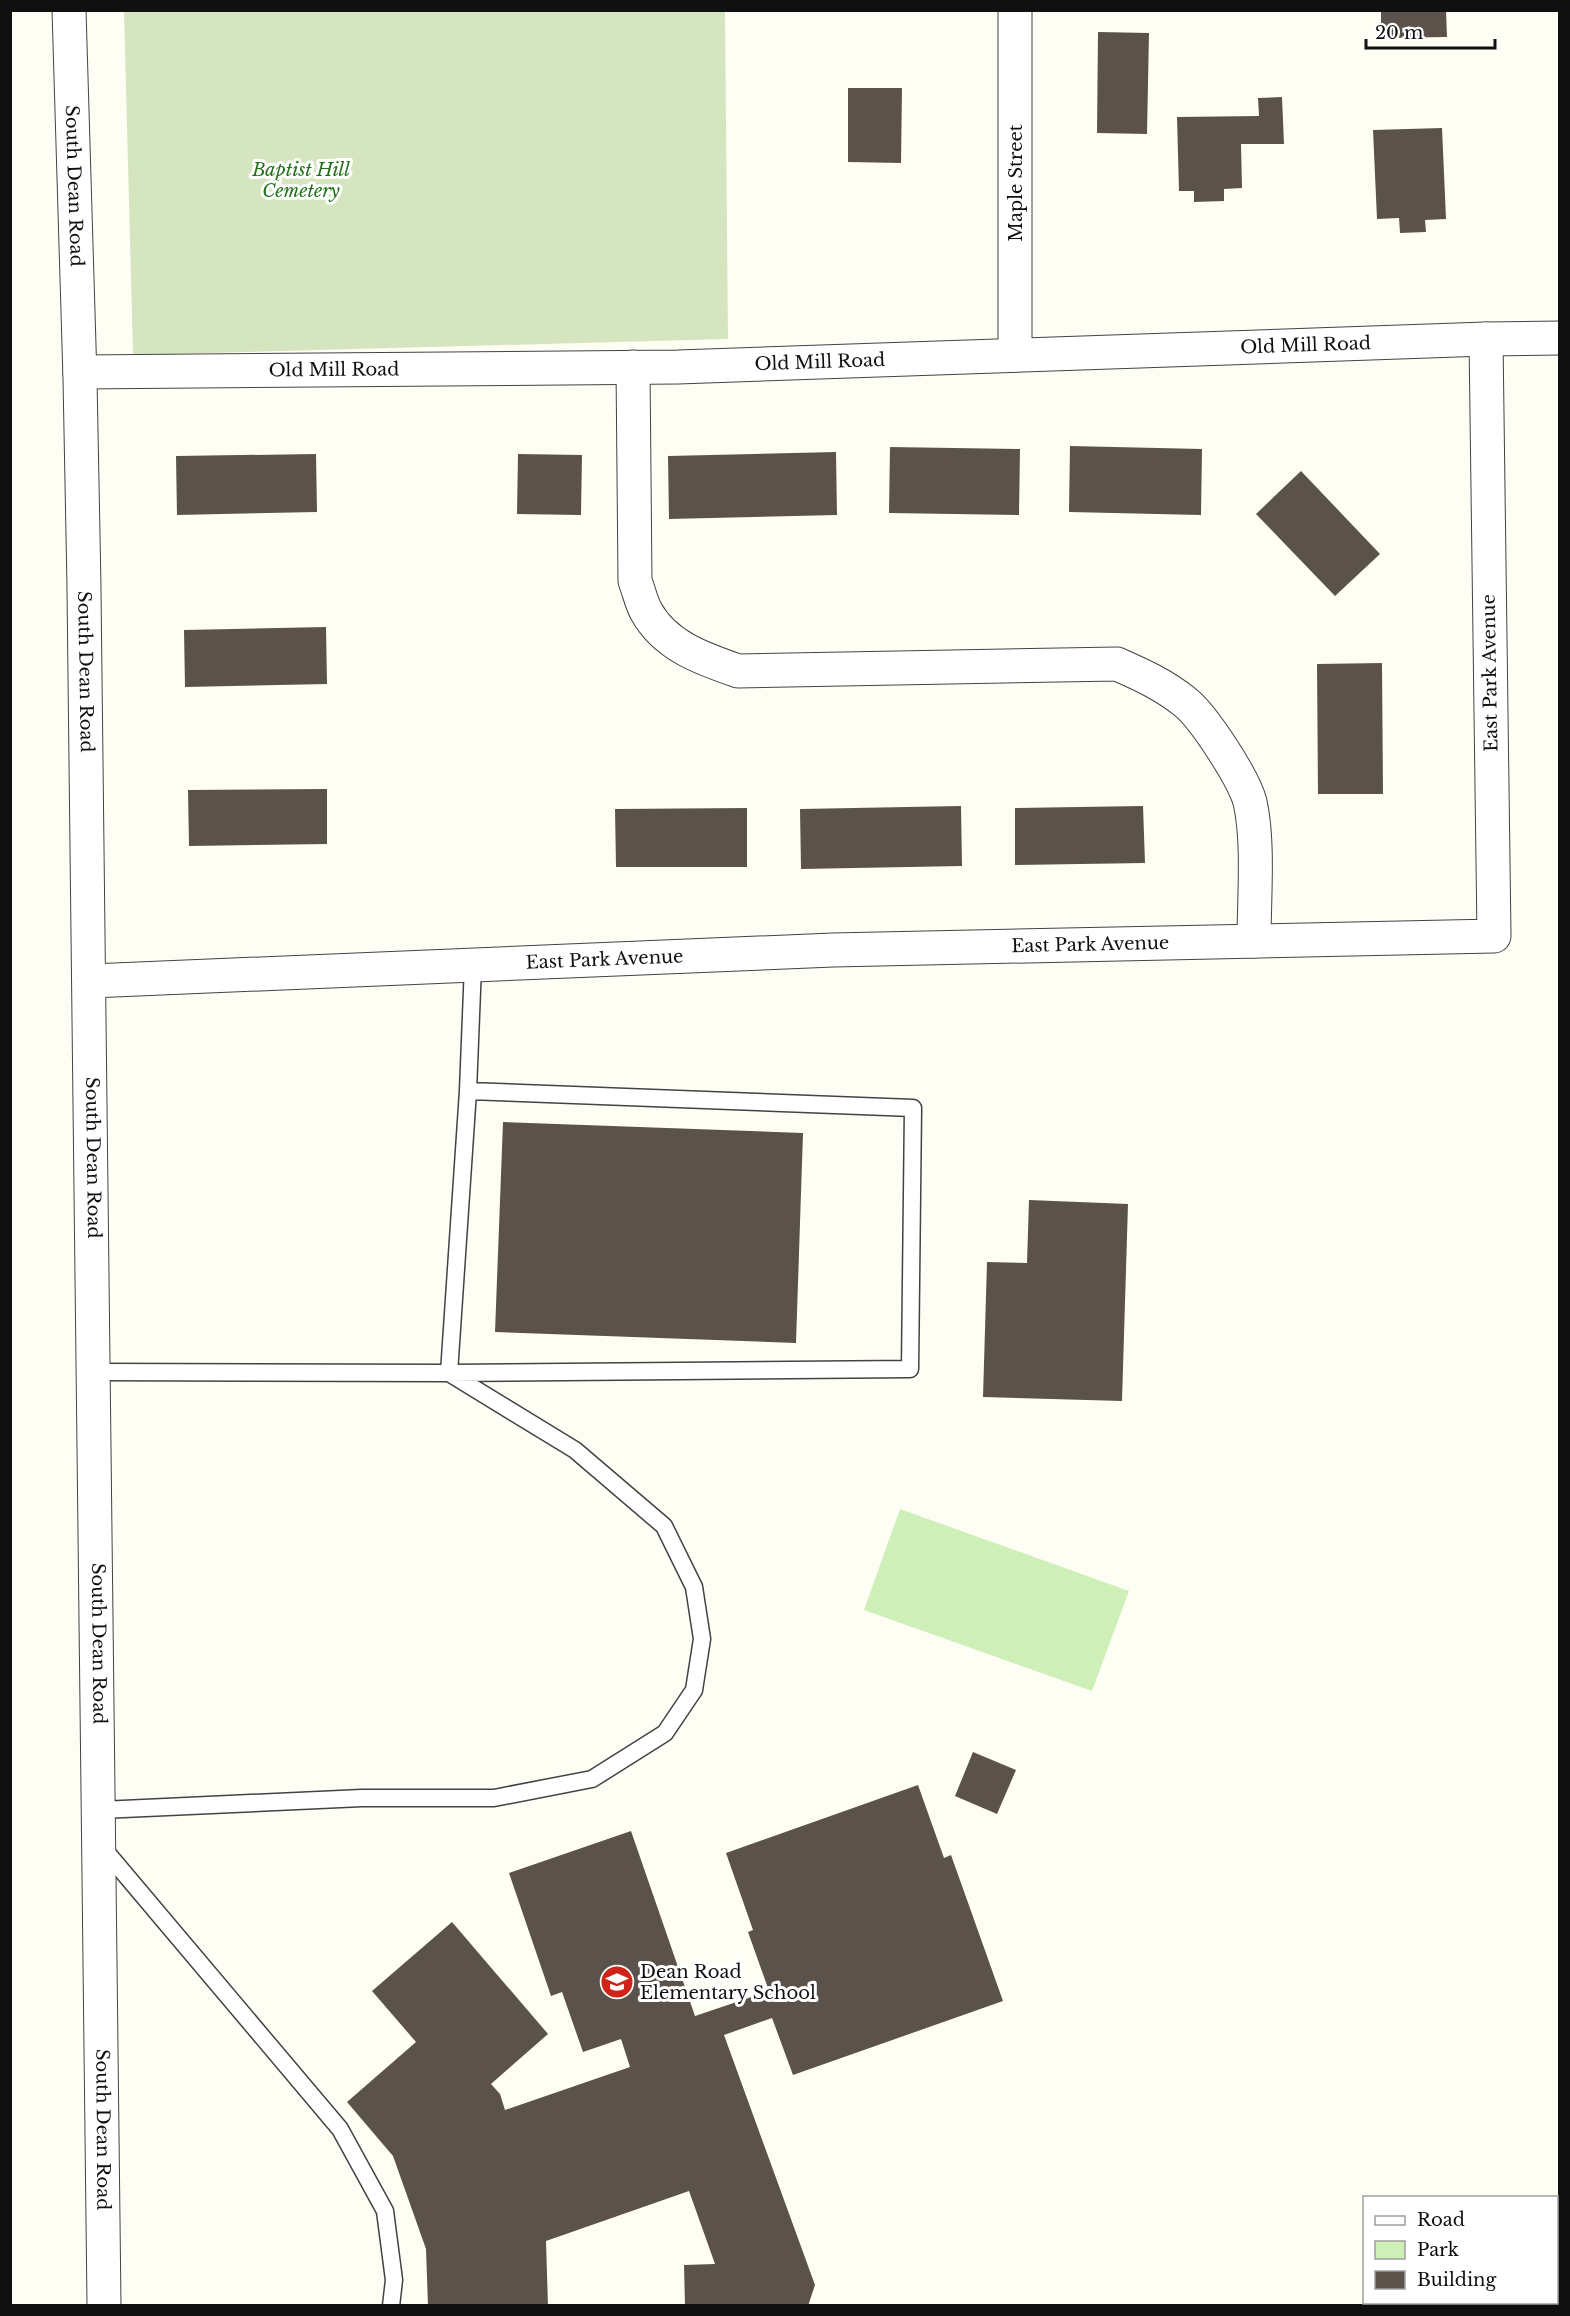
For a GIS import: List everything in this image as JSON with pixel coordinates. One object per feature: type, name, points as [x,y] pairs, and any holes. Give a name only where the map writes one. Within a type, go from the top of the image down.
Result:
[{"type":"street","name":"South Dean Road","points":[[69,10],[80,372],[91,981],[101,1810],[104,2306]]},
{"type":"street","name":"Maple Street","points":[[1015,10],[1015,355]]},
{"type":"street","name":"Old Mill Road","points":[[80,372],[633,367],[1560,338]]},
{"type":"street","name":"East Park Avenue","points":[[91,981],[832,950],[1494,936],[1486,339]]},
{"type":"street","points":[[633,367],[635,580],[646,610],[658,629],[677,644],[707,660],[738,671],[1117,664],[1152,679],[1188,704],[1231,760],[1250,801],[1254,839],[1254,940]]},
{"type":"lane","points":[[449,1373],[468,1091],[473,965]]},
{"type":"lane","points":[[96,1372],[449,1373],[910,1369],[913,1108],[468,1091]]},
{"type":"lane","points":[[101,1810],[362,1798],[494,1798],[592,1779],[665,1733],[693,1690],[702,1639],[694,1587],[664,1526],[574,1450],[449,1373]]},
{"type":"lane","points":[[101,1846],[340,2129],[384,2211],[394,2280],[391,2306]]},
{"type":"green space","name":"Baptist Hill Cemetery","points":[[124,11],[725,11],[728,339],[133,355]]},
{"type":"green space","points":[[900,1509],[1129,1591],[1092,1691],[864,1610]]},
{"type":"building","points":[[1381,10],[1446,10],[1447,37],[1381,38]]},
{"type":"building","points":[[1098,32],[1149,33],[1147,134],[1097,133]]},
{"type":"building","points":[[848,88],[902,88],[901,163],[848,162]]},
{"type":"building","points":[[1282,97],[1284,144],[1241,144],[1242,188],[1224,189],[1224,201],[1194,202],[1194,191],[1179,191],[1177,117],[1259,116],[1258,98]]},
{"type":"building","points":[[1442,128],[1446,219],[1425,220],[1426,232],[1400,233],[1399,218],[1377,219],[1373,130]]},
{"type":"building","points":[[1070,446],[1202,449],[1201,515],[1069,512]]},
{"type":"building","points":[[890,447],[1020,449],[1019,515],[889,513]]},
{"type":"building","points":[[836,452],[837,515],[669,519],[668,456]]},
{"type":"building","points":[[316,454],[317,512],[177,515],[176,456]]},
{"type":"building","points":[[518,454],[582,455],[581,515],[517,514]]},
{"type":"building","points":[[1301,471],[1380,554],[1335,596],[1256,514]]},
{"type":"building","points":[[326,627],[327,684],[185,687],[184,630]]},
{"type":"building","points":[[1382,663],[1383,794],[1318,794],[1317,664]]},
{"type":"building","points":[[327,789],[327,844],[189,846],[188,790]]},
{"type":"building","points":[[961,806],[962,866],[801,869],[800,809]]},
{"type":"building","points":[[1143,806],[1145,863],[1015,865],[1015,808]]},
{"type":"building","points":[[747,808],[747,867],[616,867],[615,809]]},
{"type":"building","points":[[503,1122],[803,1133],[796,1343],[495,1332]]},
{"type":"building","points":[[1029,1200],[1128,1204],[1122,1401],[983,1397],[987,1262],[1027,1263]]},
{"type":"building","points":[[973,1752],[1016,1770],[997,1814],[955,1796]]},
{"type":"building","name":"Dean Road Elementary School","points":[[918,1785],[944,1858],[951,1855],[1003,2001],[793,2075],[772,2018],[724,2035],[815,2285],[808,2306],[685,2306],[684,2265],[715,2264],[689,2191],[546,2241],[548,2306],[428,2306],[426,2249],[393,2156],[347,2102],[416,2042],[372,1991],[452,1922],[548,2034],[491,2084],[500,2094],[505,2110],[630,2067],[621,2039],[583,2052],[562,1992],[551,1996],[509,1873],[631,1831],[695,2016],[769,1991],[748,1932],[753,1930],[726,1853]]},
{"type":"place","name":"Dean Road Elementary School","points":[[617,1982]]}]
